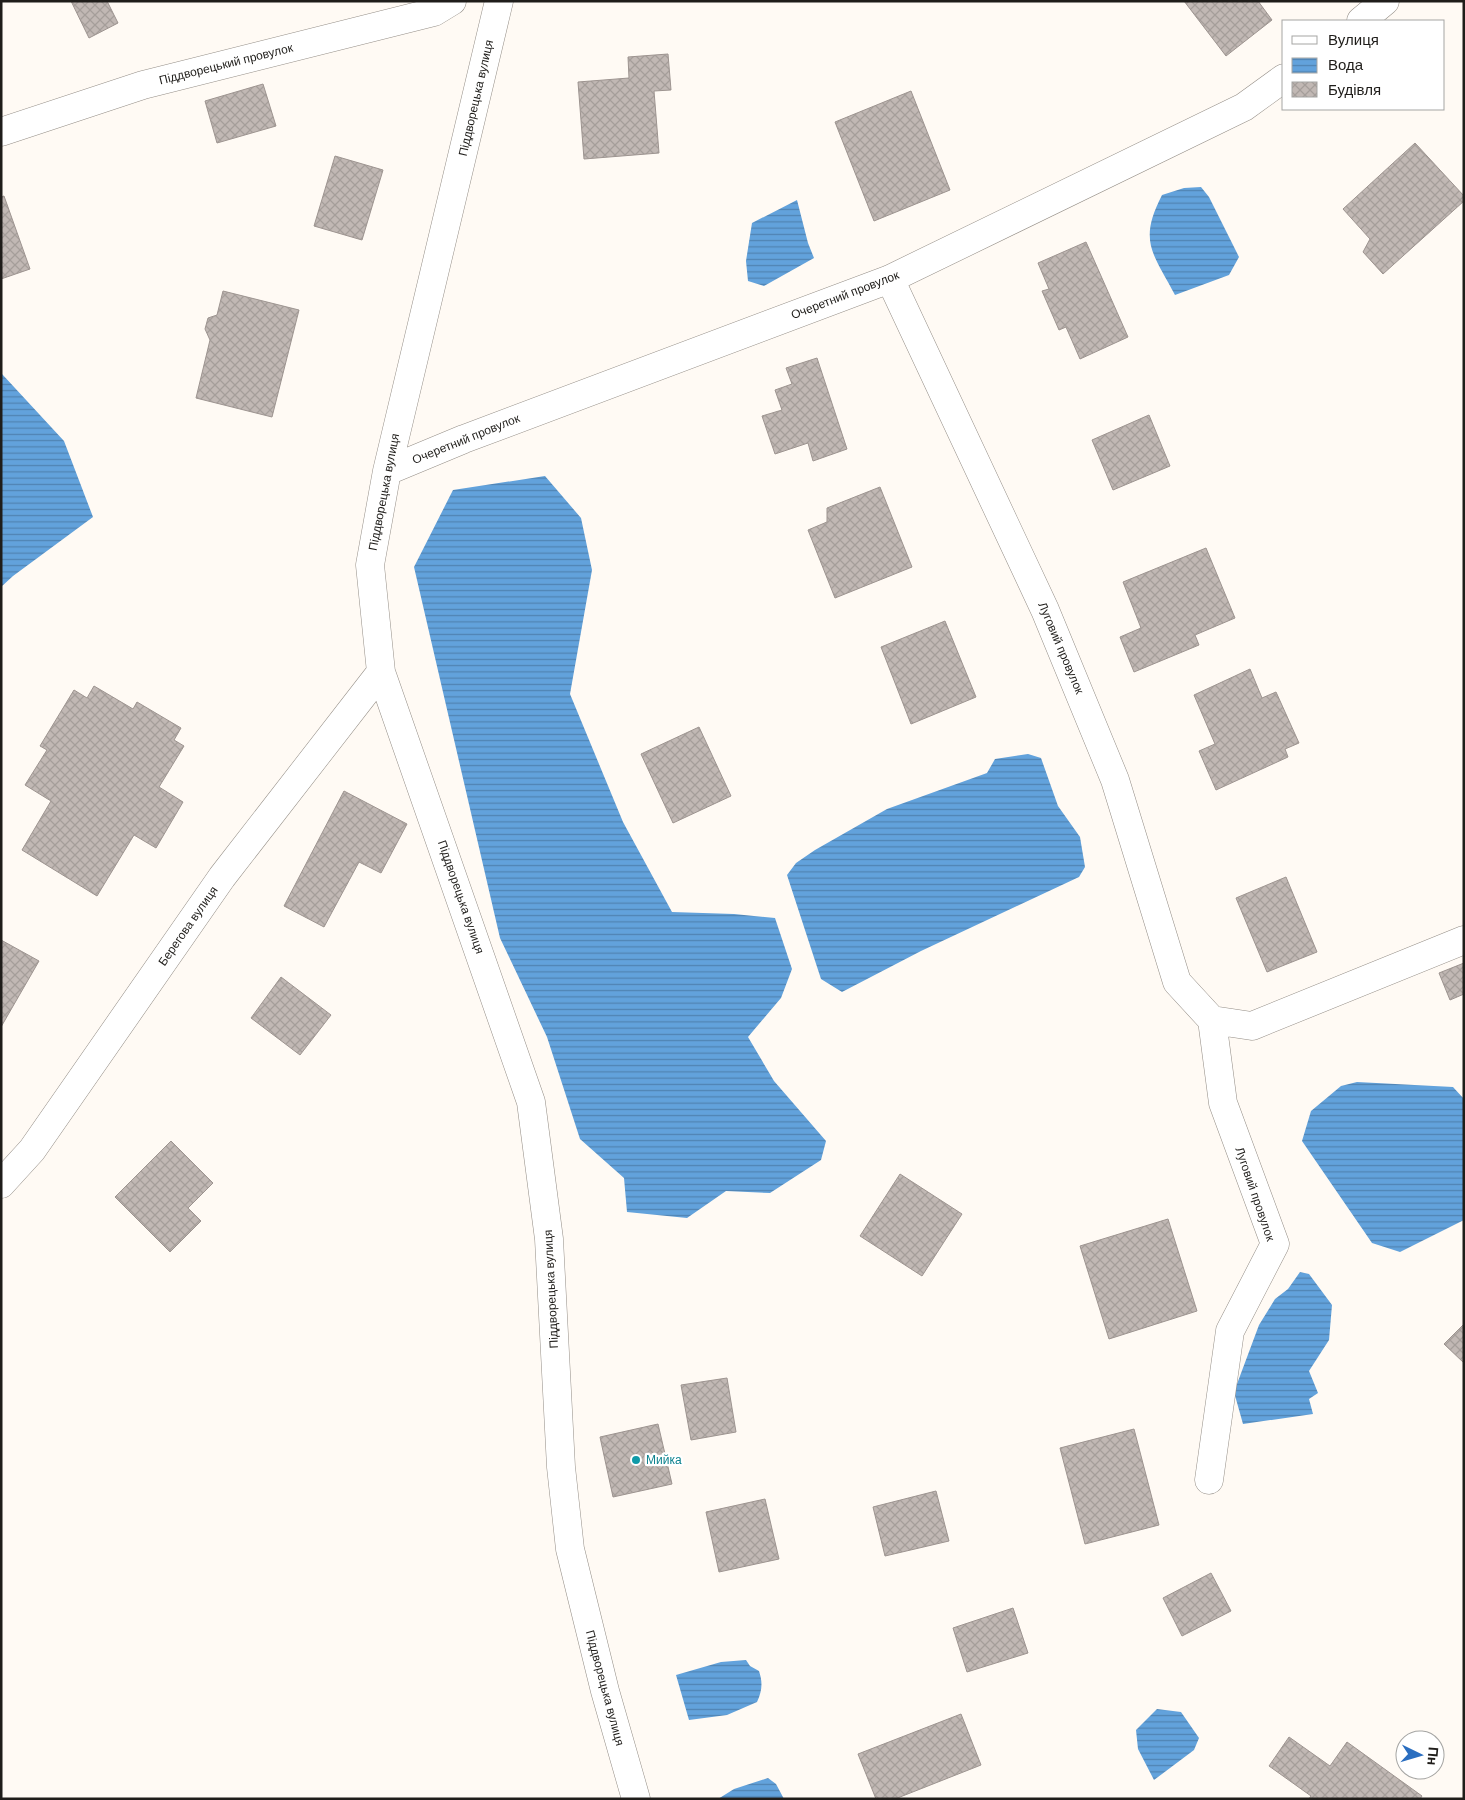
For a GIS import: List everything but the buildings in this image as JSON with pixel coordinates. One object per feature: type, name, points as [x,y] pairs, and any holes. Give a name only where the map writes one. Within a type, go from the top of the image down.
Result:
[{"type":"street","name":"Піддворецький провулок","points":[[1,132],[143,85],[434,12],[452,1]]},
{"type":"street","name":"Піддворецька вулиця","points":[[499,1],[387,471],[370,565],[382,672],[531,1102],[549,1239],[561,1467],[570,1549],[605,1691],[636,1799]]},
{"type":"street","points":[[1362,20],[1385,1]]},
{"type":"street","name":"Очеретний провулок","points":[[387,471],[464,439],[890,279],[1244,106],[1282,79]]},
{"type":"street","name":"Луговий провулок","points":[[890,279],[1053,628],[1115,780],[1177,982],[1212,1020],[1223,1103],[1274,1244],[1230,1331],[1209,1480]]},
{"type":"street","name":"Берегова вулиця","points":[[1,1184],[32,1150],[222,877],[382,672]]},
{"type":"street","points":[[1212,1020],[1252,1026],[1464,940]]},
{"type":"water","points":[[1201,187],[1209,197],[1239,257],[1229,275],[1175,295],[1151,247],[1151,225],[1162,195],[1184,188]]},
{"type":"water","points":[[797,200],[808,243],[814,258],[764,286],[748,281],[746,261],[752,223]]},
{"type":"water","points":[[2,374],[64,441],[93,517],[1,587]]},
{"type":"water","points":[[545,476],[581,518],[592,570],[570,694],[623,822],[672,912],[734,914],[775,918],[792,969],[781,998],[748,1037],[774,1081],[826,1141],[821,1160],[770,1193],[726,1191],[687,1218],[627,1212],[624,1178],[580,1139],[547,1037],[500,938],[414,567],[453,490]]},
{"type":"water","points":[[1028,754],[1041,758],[1058,806],[1080,837],[1085,867],[1079,877],[921,951],[842,992],[821,979],[787,875],[796,863],[887,809],[987,773],[995,759]]},
{"type":"water","points":[[1357,1082],[1453,1087],[1464,1099],[1464,1220],[1400,1252],[1372,1243],[1302,1141],[1311,1111],[1341,1086]]},
{"type":"water","points":[[1300,1272],[1309,1274],[1332,1305],[1329,1340],[1309,1371],[1318,1393],[1309,1399],[1313,1414],[1243,1424],[1234,1392],[1259,1325],[1275,1299],[1288,1289]]},
{"type":"water","points":[[746,1660],[750,1666],[759,1671],[761,1687],[757,1702],[727,1715],[689,1720],[676,1675],[721,1662]]},
{"type":"water","points":[[1157,1709],[1181,1712],[1199,1738],[1194,1750],[1154,1780],[1138,1749],[1136,1730]]},
{"type":"water","points":[[768,1778],[776,1784],[784,1799],[718,1799],[734,1789]]},
{"type":"place","name":"Мийка","points":[[636,1460]]}]
